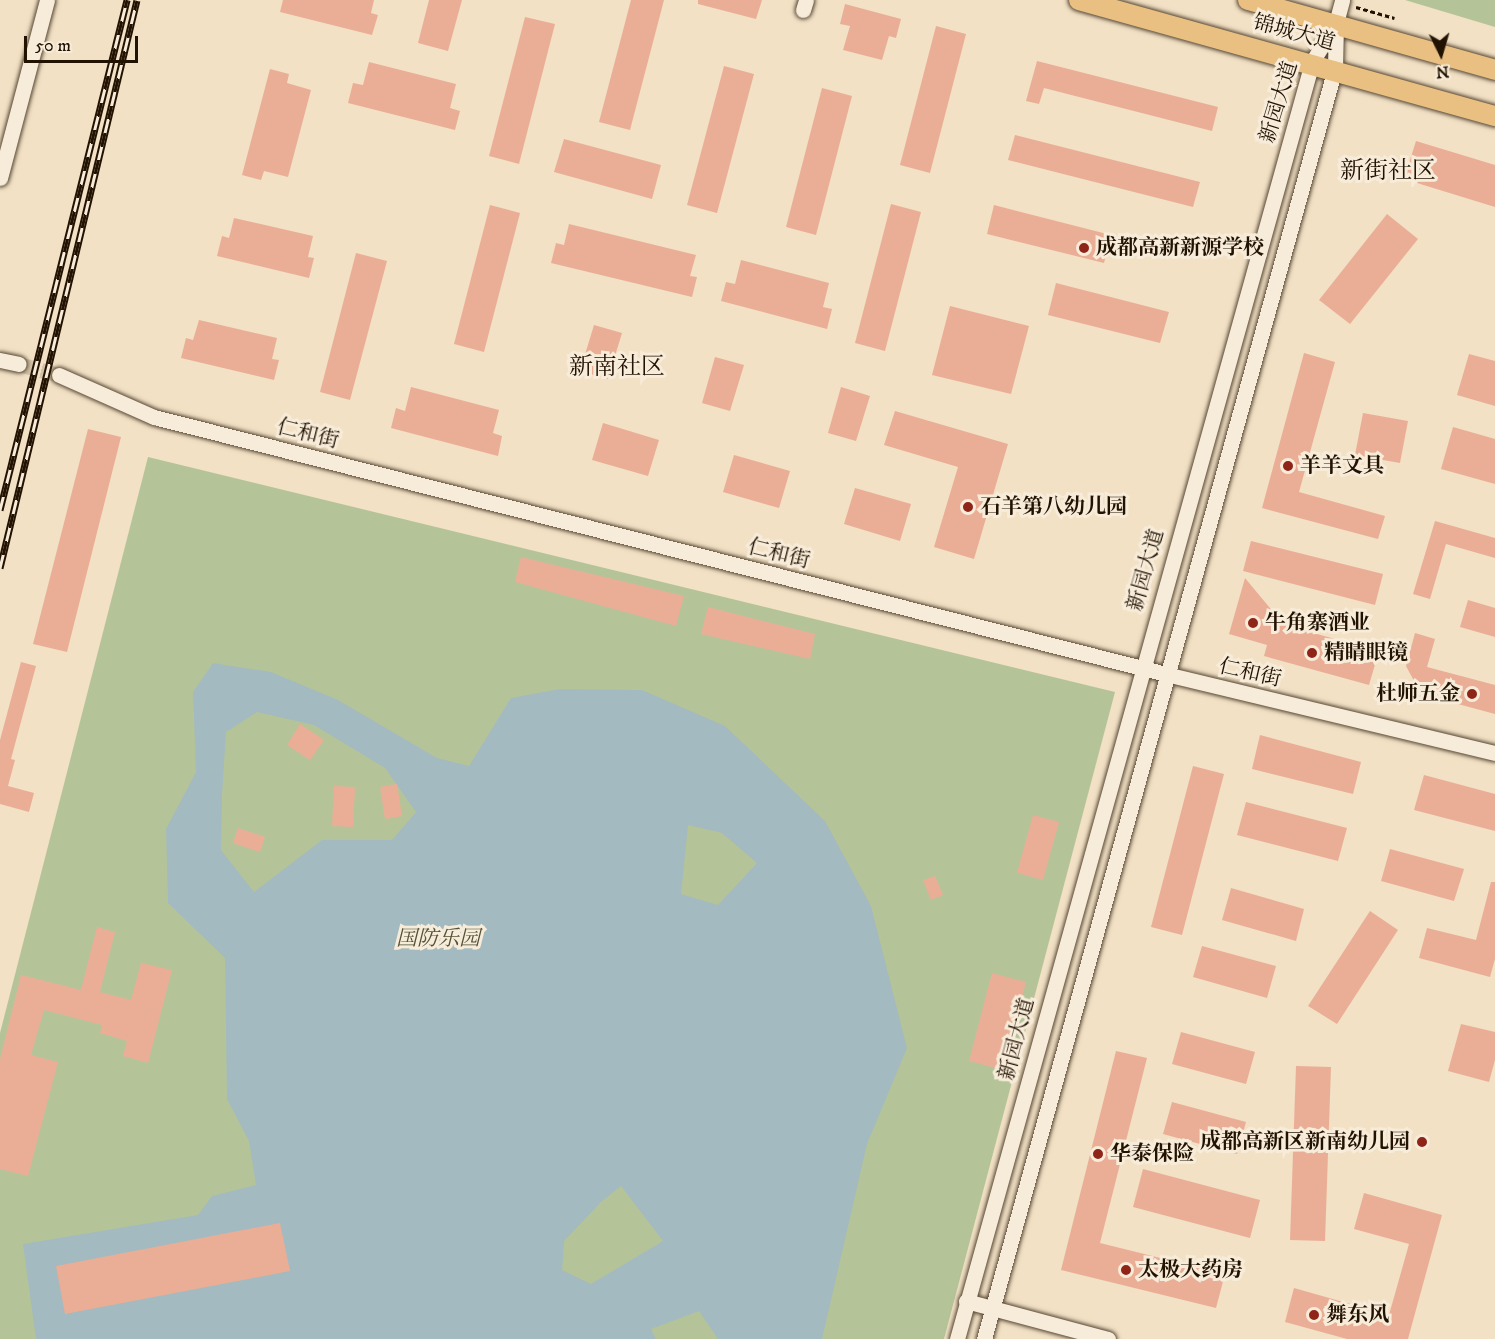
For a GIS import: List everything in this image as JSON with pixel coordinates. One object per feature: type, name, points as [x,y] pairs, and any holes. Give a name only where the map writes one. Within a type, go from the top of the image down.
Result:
[{"type":"main road","name":"锦城大道","points":[[1079,0],[1312,62],[1495,116]]},
{"type":"main road","name":"锦城大道","points":[[1248,0],[1336,23],[1495,70]]},
{"type":"street","points":[[0,178],[47,0]]},
{"type":"street","points":[[1336,23],[1342,2]]},
{"type":"street","name":"新园大道","points":[[957,1339],[1140,668],[1312,62],[1336,23]]},
{"type":"street","name":"新园大道","points":[[984,1339],[1170,675],[1335,69],[1336,23]]},
{"type":"street","points":[[0,360],[19,364]]},
{"type":"street","name":"仁和街","points":[[59,375],[154,417],[1140,668],[1495,753]]},
{"type":"street","points":[[966,1301],[1108,1339]]},
{"type":"path","points":[[1342,2],[1394,18]]},
{"type":"green space","points":[[1405,0],[1495,0],[1495,27]]},
{"type":"green space","name":"国防乐园","points":[[148,457],[1115,692],[944,1339],[0,1339],[0,1033]]},
{"type":"water","points":[[213,663],[271,672],[338,700],[437,758],[469,766],[511,698],[560,689],[642,690],[725,726],[825,821],[871,906],[907,1048],[867,1144],[822,1339],[718,1339],[699,1311],[651,1329],[656,1339],[36,1339],[23,1244],[198,1215],[212,1196],[256,1185],[249,1141],[227,1099],[225,958],[168,903],[166,829],[196,772],[193,692]],"holes":[[[257,712],[314,725],[385,768],[416,812],[392,840],[322,840],[254,892],[221,850],[226,732]],[[688,825],[722,833],[757,863],[718,905],[681,894]],[[621,1186],[663,1241],[591,1284],[562,1270],[564,1241],[601,1202]]]},
{"type":"building","points":[[283,0],[374,0],[371,13],[378,15],[372,35],[280,12]]},
{"type":"building","points":[[429,0],[462,0],[448,51],[418,43]]},
{"type":"building","points":[[631,0],[664,0],[630,130],[599,122]]},
{"type":"building","points":[[698,0],[762,0],[756,19],[698,4]]},
{"type":"building","points":[[845,4],[901,19],[896,38],[889,36],[882,60],[843,50],[850,26],[840,24]]},
{"type":"building","points":[[525,17],[555,24],[519,164],[489,156]]},
{"type":"building","points":[[936,26],[966,34],[930,173],[900,165]]},
{"type":"building","points":[[1037,61],[1218,107],[1212,131],[1044,88],[1039,104],[1026,101]]},
{"type":"building","points":[[369,62],[456,84],[450,108],[460,111],[455,130],[348,103],[353,83],[363,85]]},
{"type":"building","points":[[724,66],[754,74],[717,213],[687,205]]},
{"type":"building","points":[[270,69],[289,74],[287,83],[311,90],[288,177],[264,171],[261,180],[242,175]]},
{"type":"building","points":[[822,88],[852,96],[816,235],[786,227]]},
{"type":"building","points":[[1015,135],[1200,182],[1193,207],[1008,160]]},
{"type":"building","points":[[564,139],[661,165],[652,199],[554,172]]},
{"type":"building","points":[[1416,141],[1495,165],[1495,207],[1404,179]]},
{"type":"building","points":[[891,204],[921,212],[885,351],[855,343]]},
{"type":"building","points":[[490,205],[520,213],[484,352],[454,344]]},
{"type":"building","points":[[994,205],[1111,235],[1104,263],[987,234]]},
{"type":"building","points":[[1387,214],[1418,239],[1350,324],[1319,300]]},
{"type":"building","points":[[234,218],[313,236],[308,257],[314,258],[309,278],[217,256],[222,236],[229,238]]},
{"type":"building","points":[[569,224],[696,255],[690,276],[697,277],[692,297],[551,263],[556,243],[564,245]]},
{"type":"building","points":[[356,253],[387,261],[350,400],[320,392]]},
{"type":"building","points":[[741,260],[829,283],[823,307],[832,309],[827,329],[721,301],[726,282],[735,284]]},
{"type":"building","points":[[1056,283],[1169,312],[1160,343],[1048,315]]},
{"type":"building","points":[[950,306],[1029,326],[1011,394],[932,375]]},
{"type":"building","points":[[199,320],[277,338],[272,359],[279,360],[274,380],[181,358],[186,338],[193,340]]},
{"type":"building","points":[[594,325],[622,333],[608,379],[580,371]]},
{"type":"building","points":[[1304,353],[1335,362],[1299,492],[1385,516],[1378,539],[1262,508]]},
{"type":"building","points":[[1469,354],[1495,361],[1495,406],[1457,395]]},
{"type":"building","points":[[715,357],[744,365],[730,411],[702,403]]},
{"type":"building","points":[[411,387],[499,410],[493,433],[502,436],[498,456],[391,428],[396,408],[405,411]]},
{"type":"building","points":[[841,387],[870,396],[856,441],[828,433]]},
{"type":"building","name":"石羊第八幼儿园","points":[[895,411],[1008,444],[974,559],[934,547],[958,467],[884,445]]},
{"type":"building","points":[[1363,413],[1408,421],[1400,463],[1355,455]]},
{"type":"building","points":[[603,423],[659,440],[648,476],[592,460]]},
{"type":"building","points":[[1453,427],[1495,439],[1495,484],[1441,469]]},
{"type":"building","points":[[88,429],[121,437],[67,652],[33,644]]},
{"type":"building","points":[[734,455],[790,471],[779,508],[723,492]]},
{"type":"building","points":[[855,488],[911,504],[900,541],[844,524]]},
{"type":"building","points":[[1435,521],[1495,538],[1495,558],[1446,544],[1430,599],[1413,594]]},
{"type":"building","points":[[1251,541],[1383,574],[1375,605],[1243,571]]},
{"type":"building","points":[[521,557],[684,596],[676,626],[515,582]]},
{"type":"building","points":[[1245,578],[1284,625],[1379,651],[1369,685],[1264,656],[1267,645],[1229,634]]},
{"type":"building","points":[[1468,600],[1495,608],[1495,637],[1460,627]]},
{"type":"building","points":[[708,607],[815,634],[810,659],[701,634]]},
{"type":"building","points":[[1415,633],[1435,639],[1427,667],[1495,685],[1495,714],[1421,694],[1406,666]]},
{"type":"building","points":[[21,662],[36,666],[11,759],[15,760],[8,786],[34,793],[29,812],[0,804],[0,740]]},
{"type":"building","points":[[300,724],[324,740],[310,760],[287,745]]},
{"type":"building","points":[[1260,735],[1361,762],[1353,794],[1252,769]]},
{"type":"building","points":[[1193,766],[1224,774],[1182,935],[1151,927]]},
{"type":"building","points":[[1424,775],[1495,794],[1495,831],[1414,810]]},
{"type":"building","points":[[397,784],[402,816],[385,819],[380,787]]},
{"type":"building","points":[[334,786],[355,787],[353,827],[332,826]]},
{"type":"building","points":[[1246,802],[1347,828],[1338,861],[1237,835]]},
{"type":"building","points":[[1033,815],[1059,822],[1043,880],[1017,873]]},
{"type":"building","points":[[238,828],[265,837],[260,852],[233,843]]},
{"type":"building","points":[[1390,849],[1464,869],[1454,901],[1381,881]]},
{"type":"building","points":[[935,876],[943,895],[931,900],[923,880]]},
{"type":"building","points":[[1491,882],[1495,882],[1495,959],[1490,977],[1419,958],[1427,928],[1476,940]]},
{"type":"building","points":[[1231,888],[1304,909],[1296,941],[1222,920]]},
{"type":"building","points":[[1370,911],[1398,930],[1337,1024],[1308,1006]]},
{"type":"building","points":[[97,927],[115,932],[100,992],[131,1000],[141,963],[172,970],[148,1063],[123,1056],[127,1041],[100,1033],[102,1025],[44,1010],[31,1055],[58,1062],[28,1176],[0,1169],[0,1059],[21,975],[81,990]]},
{"type":"building","points":[[1202,946],[1276,966],[1267,998],[1193,977]]},
{"type":"building","points":[[992,973],[1026,982],[1003,1070],[969,1061]]},
{"type":"building","points":[[1461,1024],[1495,1032],[1495,1060],[1489,1082],[1448,1071]]},
{"type":"building","points":[[1181,1032],[1255,1052],[1246,1084],[1172,1064]]},
{"type":"building","points":[[1116,1051],[1147,1058],[1100,1243],[1225,1274],[1216,1308],[1061,1270]]},
{"type":"building","points":[[1296,1066],[1331,1067],[1325,1241],[1290,1240]]},
{"type":"building","points":[[1172,1102],[1246,1122],[1237,1154],[1163,1134]]},
{"type":"building","points":[[1143,1169],[1260,1200],[1250,1238],[1133,1207]]},
{"type":"building","points":[[1364,1193],[1442,1215],[1408,1339],[1347,1339],[1285,1322],[1294,1288],[1389,1315],[1409,1244],[1354,1229]]},
{"type":"building","points":[[280,1223],[290,1271],[65,1314],[56,1266]]},
{"type":"tunnel","points":[[19,364],[59,375]]},
{"type":"railway","points":[[0,510],[127,0]]},
{"type":"railway","points":[[0,568],[137,0]]},
{"type":"place","name":"成都高新新源学校","points":[[1084,248]]},
{"type":"place","name":"羊羊文具","points":[[1288,466]]},
{"type":"place","name":"石羊第八幼儿园","points":[[968,507]]},
{"type":"place","name":"牛角寨酒业","points":[[1253,623]]},
{"type":"place","name":"精睛眼镜","points":[[1312,653]]},
{"type":"place","name":"杜师五金","points":[[1472,694]]},
{"type":"place","name":"成都高新区新南幼儿园","points":[[1422,1142]]},
{"type":"place","name":"华泰保险","points":[[1098,1154]]},
{"type":"place","name":"太极大药房","points":[[1126,1270]]},
{"type":"place","name":"舞东风","points":[[1314,1315]]},
{"type":"district","name":"新街社区","points":[[1388,172]]},
{"type":"district","name":"新南社区","points":[[617,368]]}]
